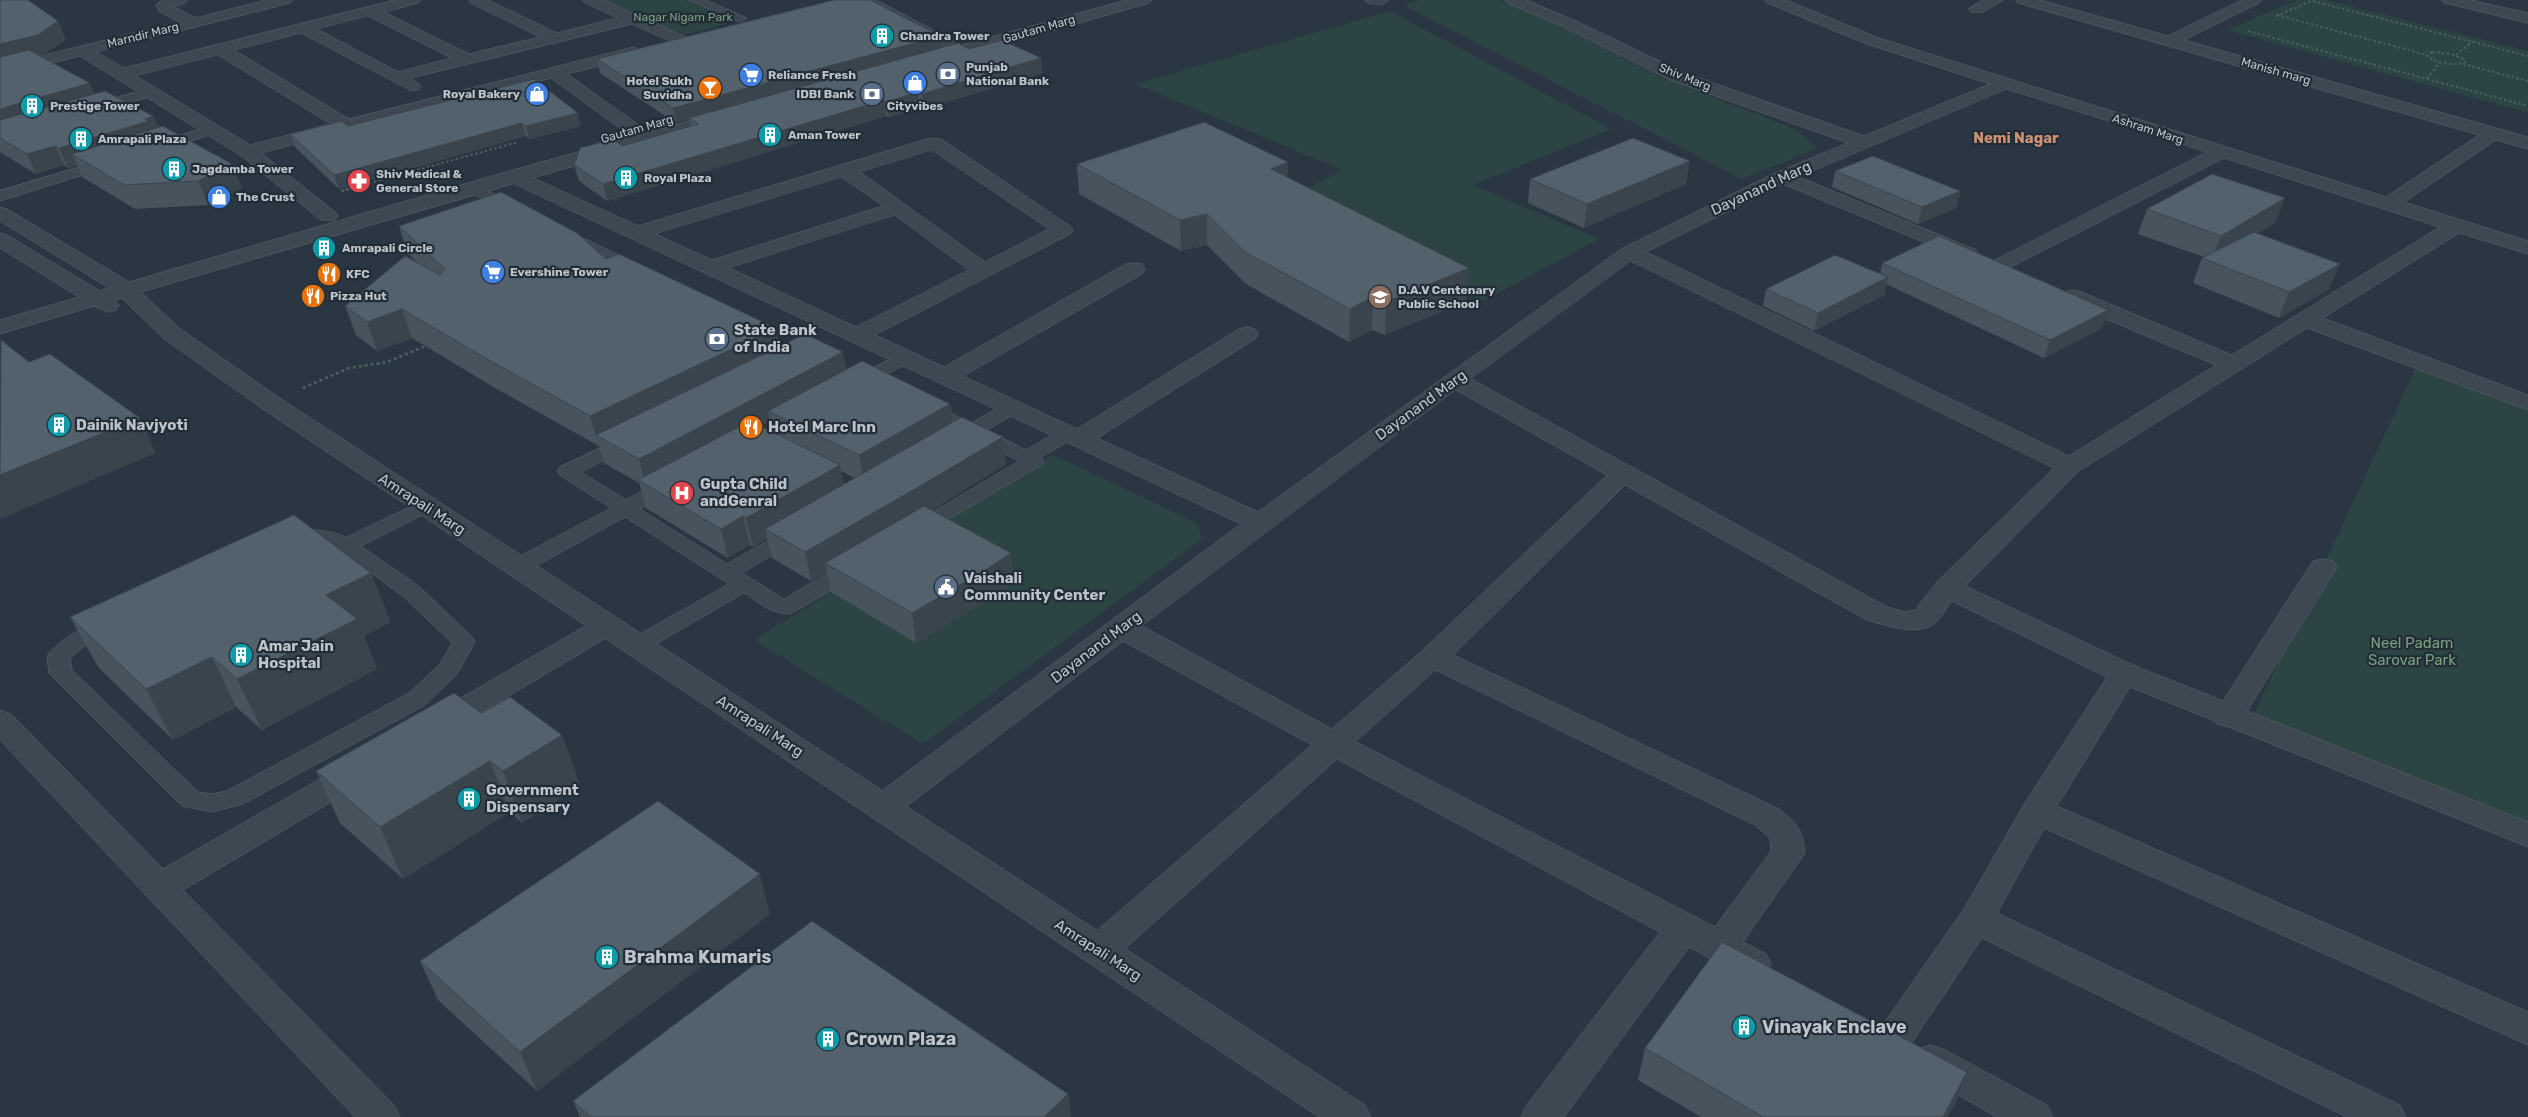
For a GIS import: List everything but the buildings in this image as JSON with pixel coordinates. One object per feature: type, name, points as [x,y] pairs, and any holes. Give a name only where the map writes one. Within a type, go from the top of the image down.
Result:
[{"type":"street","points":[[180,0],[164,5],[165,8],[194,22]]},
{"type":"street","name":"Marndir Marg","points":[[0,71],[285,0]]},
{"type":"street","points":[[122,74],[412,0]]},
{"type":"street","points":[[476,0],[557,39]]},
{"type":"street","points":[[590,0],[680,40]]},
{"type":"street","points":[[864,0],[946,43]]},
{"type":"street","name":"Gautam Marg","points":[[1103,0],[946,43],[915,58],[1144,0]]},
{"type":"street","points":[[1372,0],[1381,0]]},
{"type":"street","name":"Shiv Marg","points":[[1512,0],[1570,24],[1676,76],[1863,142]]},
{"type":"street","name":"Ashram Marg","points":[[1772,0],[1873,41],[2528,248]]},
{"type":"street","points":[[1977,9],[1996,0]]},
{"type":"street","name":"Manish marg","points":[[2023,0],[2528,143]]},
{"type":"street","points":[[2450,0],[2528,18]]},
{"type":"street","points":[[2170,41],[2248,3]]},
{"type":"street","points":[[370,11],[466,58]]},
{"type":"street","points":[[396,76],[466,58],[557,39],[634,19]]},
{"type":"street","points":[[727,28],[748,20]]},
{"type":"street","points":[[303,28],[396,76],[436,102]]},
{"type":"street","points":[[248,151],[699,36]]},
{"type":"street","points":[[220,49],[346,125]]},
{"type":"street","points":[[81,50],[248,151],[328,216]]},
{"type":"street","points":[[554,72],[634,130]]},
{"type":"street","name":"Dayanand Marg","points":[[882,807],[1260,523],[1630,252],[1782,177],[2006,83]]},
{"type":"street","name":"Gautam Marg","points":[[738,107],[473,188],[118,284],[259,236],[537,156],[634,130],[738,107]]},
{"type":"street","points":[[2389,204],[2494,133]]},
{"type":"street","points":[[637,234],[934,143],[1063,230],[856,336]]},
{"type":"street","points":[[1998,266],[2222,152]]},
{"type":"street","points":[[845,170],[983,270]]},
{"type":"street","points":[[513,176],[1260,523]]},
{"type":"street","points":[[1782,177],[2025,277]]},
{"type":"street","points":[[709,268],[898,208]]},
{"type":"street","points":[[0,213],[118,284],[171,334]]},
{"type":"street","points":[[1455,380],[1877,614],[1905,622],[1924,618],[1947,588],[2070,466],[2457,225]]},
{"type":"street","points":[[0,239],[88,293],[171,334]]},
{"type":"street","points":[[1630,252],[2070,466]]},
{"type":"street","points":[[944,377],[1134,269]]},
{"type":"street","points":[[0,327],[88,293],[118,284]]},
{"type":"street","points":[[2052,288],[2233,364]]},
{"type":"street","points":[[0,310],[88,293]]},
{"type":"street","points":[[2304,319],[2528,404]]},
{"type":"street","name":"Amrapali Marg","points":[[171,334],[425,506],[1351,1117]]},
{"type":"street","points":[[1072,436],[1247,334]]},
{"type":"street","points":[[1100,950],[1433,657],[1622,474]]},
{"type":"street","points":[[2228,716],[2323,567]]},
{"type":"street","points":[[1947,588],[2124,673],[2528,835]]},
{"type":"street","points":[[158,888],[606,626]]},
{"type":"street","points":[[1122,628],[1333,743],[1781,979]]},
{"type":"street","points":[[1433,657],[1767,818],[1786,833],[1788,853],[1721,946]]},
{"type":"street","points":[[2008,1111],[1880,1033],[1976,919],[2037,811],[2124,673]]},
{"type":"street","points":[[0,722],[380,1117]]},
{"type":"street","points":[[2037,811],[2528,1029]]},
{"type":"street","points":[[1976,919],[2386,1117]]},
{"type":"street","points":[[1541,1117],[1684,927]]},
{"type":"lane","points":[[695,0],[748,20]]},
{"type":"lane","points":[[85,111],[151,92]]},
{"type":"lane","points":[[141,152],[214,129]]},
{"type":"lane","points":[[0,196],[123,158]]},
{"type":"lane","points":[[473,188],[526,216]]},
{"type":"lane","points":[[552,228],[615,259]]},
{"type":"lane","points":[[840,392],[904,358]]},
{"type":"lane","points":[[842,366],[884,387]]},
{"type":"lane","points":[[901,539],[1034,460],[910,400]]},
{"type":"lane","points":[[948,445],[1012,408]]},
{"type":"lane","points":[[645,433],[567,471],[735,579],[784,608],[868,559]]},
{"type":"lane","points":[[1028,457],[1072,436]]},
{"type":"lane","points":[[518,566],[686,476]]},
{"type":"lane","points":[[346,545],[425,506]]},
{"type":"lane","points":[[637,645],[735,579],[812,523]]},
{"type":"lane","points":[[128,617],[75,642],[58,656],[61,673],[191,800],[212,804],[234,798],[417,698],[449,669],[464,642],[413,593],[346,545],[333,536],[319,536],[303,538],[278,549]]},
{"type":"path","points":[[2270,19],[2312,1],[2528,56]]},
{"type":"path","points":[[2248,3],[2277,15],[2427,55],[2440,62],[2462,64],[2528,81]]},
{"type":"path","points":[[2255,27],[2248,31],[2528,106]]},
{"type":"path","points":[[2456,55],[2472,42]]},
{"type":"path","points":[[2427,55],[2437,52],[2456,55],[2464,59],[2465,62],[2462,64]]},
{"type":"path","points":[[2427,79],[2440,62]]},
{"type":"path","points":[[510,136],[537,156]]},
{"type":"path","points":[[310,200],[518,142]]},
{"type":"path","points":[[434,157],[442,163]]},
{"type":"path","points":[[398,167],[405,174]]},
{"type":"path","points":[[269,402],[349,368],[388,362],[434,343]]},
{"type":"green space","name":"Nagar Nigam Park","points":[[600,0],[685,0],[737,21],[683,35]]},
{"type":"green space","points":[[1419,0],[1498,0],[1537,14],[1658,76],[1795,129],[1818,148],[1742,179],[1403,5]]},
{"type":"green space","points":[[2297,0],[2326,0],[2528,51],[2528,113],[2227,30]]},
{"type":"green space","points":[[1390,11],[1611,129],[1473,185],[1599,239],[1483,301],[1344,232],[1293,196],[1343,170],[1135,84]]},
{"type":"green space","name":"Neel Padam Sarovar Park","points":[[2420,359],[2528,397],[2528,823],[2253,716]]},
{"type":"green space","points":[[1053,455],[1197,523],[1202,539],[923,744],[754,640]]},
{"type":"place","name":"Chandra Tower","points":[[882,36]]},
{"type":"place","name":"Punjab National Bank","points":[[948,74]]},
{"type":"place","name":"Reliance Fresh","points":[[751,75]]},
{"type":"place","name":"Cityvibes","points":[[915,83]]},
{"type":"place","name":"Hotel Sukh Suvidha","points":[[710,88]]},
{"type":"place","name":"Royal Bakery","points":[[537,94]]},
{"type":"place","name":"IDBI Bank","points":[[872,94]]},
{"type":"place","name":"Prestige Tower","points":[[32,106]]},
{"type":"place","name":"Aman Tower","points":[[770,135]]},
{"type":"place","name":"Amrapali Plaza","points":[[81,139]]},
{"type":"place","name":"Jagdamba Tower","points":[[174,169]]},
{"type":"place","name":"Royal Plaza","points":[[626,178]]},
{"type":"place","name":"Shiv Medical & General Store","points":[[359,181]]},
{"type":"place","name":"The Crust","points":[[219,197]]},
{"type":"place","name":"Amrapali Circle","points":[[324,248]]},
{"type":"place","name":"Evershine Tower","points":[[493,272]]},
{"type":"place","name":"KFC","points":[[329,274]]},
{"type":"place","name":"Pizza Hut","points":[[313,296]]},
{"type":"place","name":"D.A.V Centenary Public School","points":[[1380,297]]},
{"type":"place","name":"State Bank of India","points":[[717,339]]},
{"type":"place","name":"Dainik Navjyoti","points":[[59,425]]},
{"type":"place","name":"Hotel Marc Inn","points":[[751,427]]},
{"type":"place","name":"Gupta Child andGenral","points":[[682,493]]},
{"type":"place","name":"Vaishali Community Center","points":[[946,587]]},
{"type":"place","name":"Amar Jain Hospital","points":[[241,655]]},
{"type":"place","name":"Government Dispensary","points":[[469,799]]},
{"type":"place","name":"Brahma Kumaris","points":[[607,957]]},
{"type":"place","name":"Vinayak Enclave","points":[[1744,1027]]},
{"type":"place","name":"Crown Plaza","points":[[828,1039]]},
{"type":"district","name":"Nemi Nagar","points":[[2016,138]]}]
